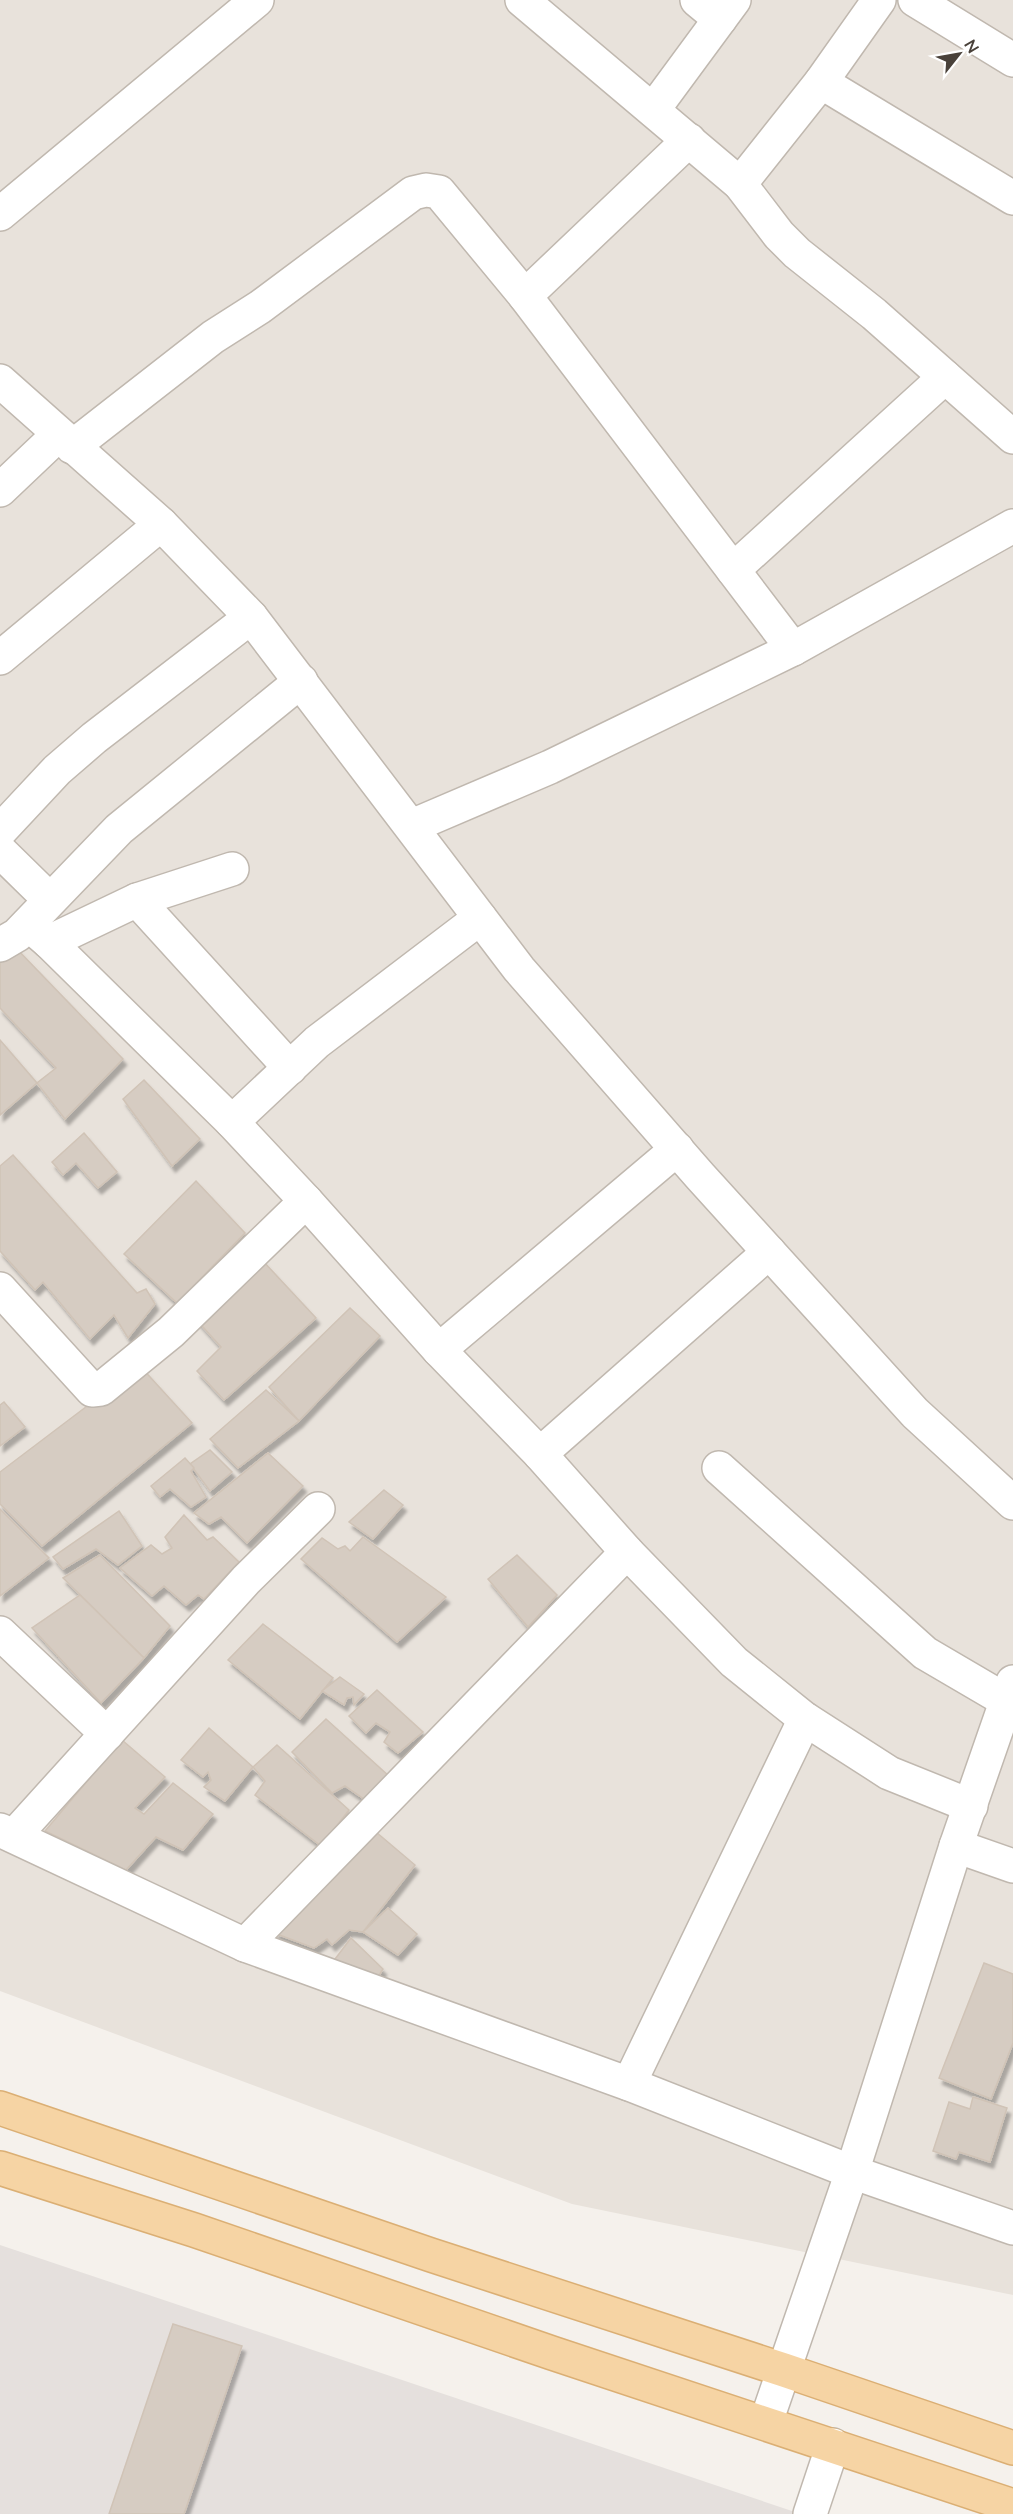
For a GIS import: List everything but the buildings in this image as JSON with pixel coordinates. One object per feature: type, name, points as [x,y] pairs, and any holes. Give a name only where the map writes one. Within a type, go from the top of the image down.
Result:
[{"type":"main road","points":[[0,2108],[431,2255],[784,2370],[1013,2448]]},
{"type":"main road","points":[[0,2168],[194,2230],[552,2353],[766,2422],[1013,2506]]},
{"type":"street","points":[[0,214],[257,0]]},
{"type":"street","points":[[522,0],[740,183],[779,235],[797,253],[874,314],[1013,437]]},
{"type":"street","points":[[740,183],[821,82],[879,0]]},
{"type":"street","points":[[915,0],[1013,60]]},
{"type":"street","points":[[653,110],[717,6]]},
{"type":"street","points":[[821,82],[1013,198]]},
{"type":"street","points":[[525,296],[689,140]]},
{"type":"street","points":[[0,490],[65,441],[213,337],[260,307],[413,193],[426,190],[440,192],[525,296],[793,649]]},
{"type":"street","points":[[733,570],[945,377]]},
{"type":"street","points":[[0,381],[161,524],[251,617],[519,969],[677,1149],[915,1413],[1013,1503]]},
{"type":"street","points":[[0,658],[161,524]]},
{"type":"street","points":[[412,826],[550,767],[793,649],[1013,526]]},
{"type":"street","points":[[0,831],[57,770],[94,738],[251,617]]},
{"type":"street","points":[[38,933],[50,900],[119,829],[301,681]]},
{"type":"street","points":[[0,851],[50,900]]},
{"type":"street","points":[[0,945],[17,935],[38,933],[232,869]]},
{"type":"street","points":[[137,900],[290,1068]]},
{"type":"street","points":[[232,1122],[326,1035],[480,918]]},
{"type":"street","points":[[38,933],[232,1122],[439,1350],[540,1454],[627,1552],[734,1662],[805,1719],[888,1773],[971,1806]]},
{"type":"street","points":[[439,1350],[677,1149]]},
{"type":"street","points":[[0,1289],[92,1390],[101,1389],[171,1332],[306,1201]]},
{"type":"street","points":[[540,1454],[769,1252]]},
{"type":"street","points":[[719,1468],[925,1653],[1010,1692],[956,1846],[852,2172],[766,2422]]},
{"type":"street","points":[[318,1509],[246,1580],[106,1734],[7,1833],[245,1944],[629,2084],[852,2172],[1013,2228]]},
{"type":"street","points":[[245,1944],[627,1552]]},
{"type":"street","points":[[0,1633],[106,1734]]},
{"type":"street","points":[[629,2084],[805,1719]]},
{"type":"street","points":[[956,1846],[1013,1866]]},
{"type":"street","points":[[810,2514],[833,2445]]},
{"type":"shaded area","points":[[0,0],[1013,0],[1013,2295],[572,2204],[0,1991]]},
{"type":"shaded area","points":[[0,2245],[801,2514],[0,2514]]}]
